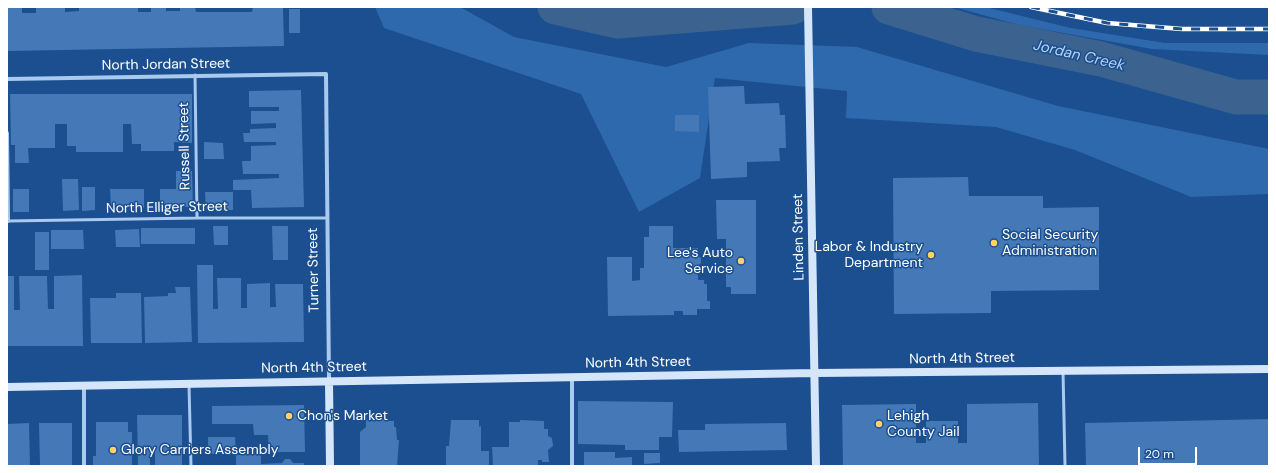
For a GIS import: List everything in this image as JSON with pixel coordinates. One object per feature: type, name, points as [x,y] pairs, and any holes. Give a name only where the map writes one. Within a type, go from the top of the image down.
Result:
[{"type":"street","name":"Linden Street","points":[[808,7],[816,466]]},
{"type":"street","name":"North Jordan Street","points":[[7,79],[326,74]]},
{"type":"street","name":"Turner Street","points":[[326,74],[326,218],[330,466]]},
{"type":"street","points":[[7,133],[8,221]]},
{"type":"street","name":"North 4th Street","points":[[7,387],[814,373],[1269,369]]},
{"type":"street","points":[[572,377],[572,466]]},
{"type":"street","points":[[84,385],[84,466]]},
{"type":"lane","name":"Russell Street","points":[[195,75],[197,218]]},
{"type":"lane","name":"North Elliger Street","points":[[8,221],[197,218],[326,218]]},
{"type":"lane","points":[[1064,371],[1065,466]]},
{"type":"lane","points":[[189,383],[190,466]]},
{"type":"shaded area","points":[[375,7],[460,7],[514,37],[666,67],[749,43],[857,47],[1058,106],[1269,149],[1269,194],[1191,197],[1075,150],[996,127],[846,118],[847,91],[715,78],[700,178],[639,212],[581,94],[384,28]]},
{"type":"shaded area","points":[[954,7],[985,7],[1071,28],[1165,43],[1269,43],[1269,55],[1152,49],[1019,25]]},
{"type":"building","points":[[7,7],[22,7],[22,13],[36,13],[36,7],[65,7],[65,12],[79,11],[79,7],[138,7],[138,12],[151,12],[151,7],[166,7],[166,11],[180,11],[180,7],[195,7],[196,12],[252,12],[253,7],[283,7],[284,46],[7,51]]},
{"type":"building","points":[[289,9],[300,9],[300,33],[289,33]]},
{"type":"building","points":[[744,86],[745,104],[779,103],[780,115],[785,115],[786,148],[779,148],[780,161],[747,162],[747,177],[711,179],[708,87]]},
{"type":"building","points":[[301,90],[304,207],[252,208],[251,190],[233,190],[233,180],[279,178],[279,174],[243,174],[242,161],[251,161],[251,146],[276,145],[276,142],[244,142],[243,133],[250,133],[250,129],[276,128],[276,123],[251,124],[251,111],[279,111],[279,107],[249,107],[249,91]]},
{"type":"building","points":[[10,94],[192,94],[192,143],[174,142],[174,151],[141,151],[141,144],[132,144],[131,124],[123,124],[123,152],[76,152],[76,146],[67,146],[67,124],[55,124],[55,148],[28,148],[29,163],[15,163],[15,145],[11,145]]},
{"type":"building","points":[[675,115],[699,115],[699,132],[675,131]]},
{"type":"building","points":[[204,142],[223,143],[224,159],[204,159]]},
{"type":"building","points":[[176,171],[192,171],[193,207],[160,207],[160,189],[176,189]]},
{"type":"building","points":[[968,177],[969,196],[1043,196],[1043,208],[1099,207],[1099,290],[991,291],[991,313],[894,314],[893,178]]},
{"type":"building","points":[[62,179],[78,179],[79,210],[63,211]]},
{"type":"building","points":[[82,187],[95,187],[95,210],[82,211]]},
{"type":"building","points":[[13,189],[29,189],[29,212],[13,212]]},
{"type":"building","points":[[110,189],[144,189],[144,208],[111,208]]},
{"type":"building","points":[[205,192],[233,192],[233,210],[206,210]]},
{"type":"building","name":"Lee's Auto Service","points":[[716,200],[756,200],[756,294],[731,294],[731,287],[726,287],[726,239],[717,239]]},
{"type":"building","points":[[213,226],[228,226],[228,245],[214,245]]},
{"type":"building","points":[[272,226],[288,226],[288,260],[273,260]]},
{"type":"building","points":[[649,226],[673,226],[673,248],[698,248],[698,256],[701,258],[701,263],[698,266],[698,280],[704,280],[704,284],[707,284],[707,301],[710,301],[710,309],[697,309],[697,315],[683,315],[683,311],[674,311],[674,315],[608,316],[607,257],[632,257],[632,281],[640,280],[640,268],[644,268],[644,237],[649,237]]},
{"type":"building","points":[[141,228],[195,228],[195,244],[141,244]]},
{"type":"building","points":[[139,229],[140,247],[116,247],[115,230]]},
{"type":"building","points":[[51,230],[83,230],[84,249],[51,249]]},
{"type":"building","points":[[35,232],[49,232],[49,270],[35,270]]},
{"type":"building","points":[[197,265],[213,265],[213,309],[218,309],[217,278],[241,278],[241,308],[247,308],[247,284],[270,283],[270,307],[276,307],[275,284],[303,284],[304,342],[198,343]]},
{"type":"building","points":[[82,275],[83,346],[7,346],[7,276],[14,276],[14,310],[20,310],[19,276],[47,276],[48,309],[54,309],[54,276]]},
{"type":"building","points":[[175,287],[190,287],[192,342],[145,343],[144,297],[168,296],[168,293],[176,293]]},
{"type":"building","points":[[116,293],[141,293],[142,343],[91,343],[90,298],[116,298]]},
{"type":"building","points":[[578,401],[673,402],[672,437],[659,437],[659,450],[625,450],[625,445],[578,444]]},
{"type":"building","name":"Lehigh County Jail","points":[[1038,403],[1039,466],[843,466],[842,405],[916,404],[916,443],[926,443],[926,421],[958,421],[958,443],[967,443],[967,404]]},
{"type":"building","points":[[304,405],[305,452],[269,452],[268,435],[254,435],[253,424],[212,424],[212,406]]},
{"type":"building","points":[[137,415],[182,415],[182,466],[155,466],[155,452],[150,452],[150,466],[138,466]]},
{"type":"building","points":[[372,417],[386,417],[386,421],[394,421],[397,440],[399,440],[397,466],[360,465],[360,432],[366,427],[366,420],[372,420]]},
{"type":"building","points":[[1269,419],[1269,466],[1086,466],[1085,423]]},
{"type":"building","points":[[451,420],[479,420],[479,427],[481,426],[481,451],[489,451],[489,466],[446,466],[446,446],[449,446]]},
{"type":"building","points":[[520,420],[544,421],[544,429],[548,429],[548,436],[552,438],[553,446],[548,450],[549,462],[542,462],[542,460],[538,460],[538,466],[493,466],[492,447],[509,447],[509,422],[520,422]]},
{"type":"building","points":[[96,422],[128,422],[128,432],[132,432],[132,466],[93,466],[93,456],[96,456]]},
{"type":"building","points":[[29,423],[30,466],[7,466],[7,424]]},
{"type":"building","points":[[39,423],[72,423],[72,466],[40,466]]},
{"type":"building","points":[[786,423],[787,450],[679,452],[678,430],[705,430],[705,424]]},
{"type":"building","points":[[208,437],[235,437],[236,453],[208,454]]},
{"type":"building","points":[[584,452],[615,452],[615,458],[632,457],[632,466],[584,466]]},
{"type":"building","points":[[644,453],[660,453],[660,463],[644,464]]},
{"type":"building","points":[[261,454],[261,464],[282,463],[285,459],[290,459],[293,463],[304,463],[304,466],[236,466],[236,455]]},
{"type":"waterway","name":"Jordan Creek","points":[[555,7],[617,21],[793,7]]},
{"type":"waterway","name":"Jordan Creek","points":[[889,7],[976,34],[1101,59],[1236,97],[1269,97]]},
{"type":"railway","points":[[1031,7],[1107,23],[1182,29],[1269,29]]},
{"type":"place","name":"Social Security Administration","points":[[994,243]]},
{"type":"place","name":"Labor & Industry Department","points":[[931,255]]},
{"type":"place","name":"Lee's Auto Service","points":[[741,261]]},
{"type":"place","name":"Chon's Market","points":[[289,416]]},
{"type":"place","name":"Lehigh County Jail","points":[[879,424]]},
{"type":"place","name":"Glory Carriers Assembly","points":[[113,450]]}]
